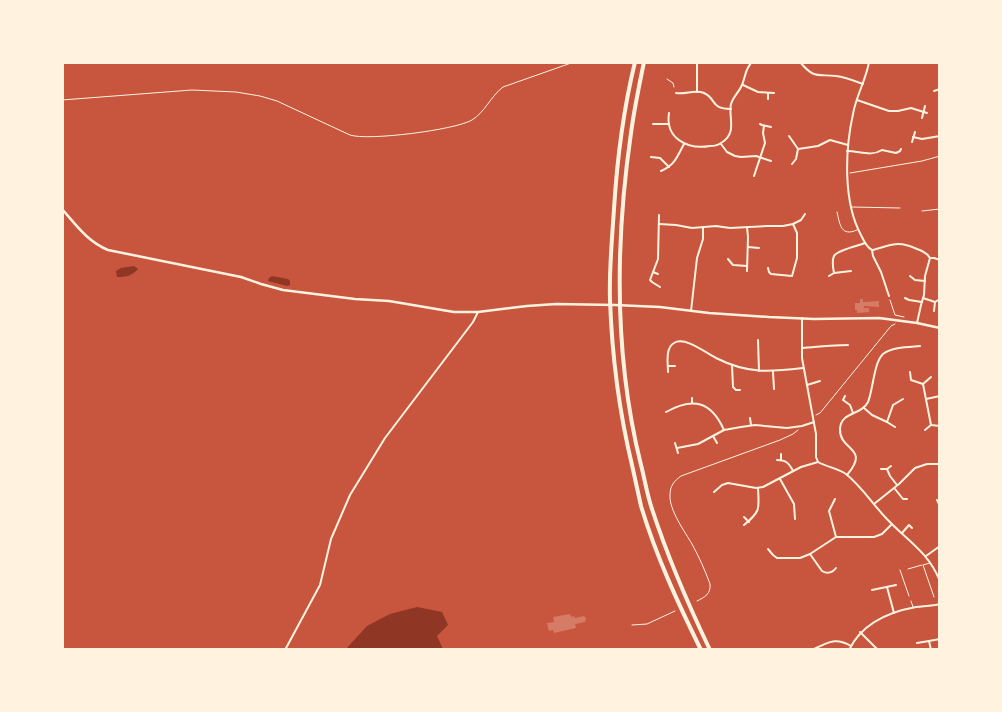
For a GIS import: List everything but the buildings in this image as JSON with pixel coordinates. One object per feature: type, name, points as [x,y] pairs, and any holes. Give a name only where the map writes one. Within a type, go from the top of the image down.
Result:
[{"type":"highway","points":[[635,62],[616,174],[612,239],[610,299],[617,390],[641,505],[662,564],[683,614],[701,650]]},
{"type":"highway","points":[[644,62],[631,132],[621,242],[619,297],[624,367],[636,444],[652,508],[677,577],[710,650]]},
{"type":"street","points":[[697,62],[697,92]]},
{"type":"street","points":[[668,113],[669,124],[675,135],[684,144],[700,147],[720,144],[732,126],[731,109],[733,99],[742,85],[746,68],[752,62]]},
{"type":"street","points":[[800,62],[807,70],[815,74],[836,76],[863,84]]},
{"type":"street","points":[[869,62],[851,120],[847,151],[851,207],[854,220],[867,248],[872,250],[895,244],[904,244],[926,252],[930,258],[926,272],[925,291],[916,323]]},
{"type":"street","points":[[742,85],[758,92],[774,93]]},
{"type":"street","points":[[934,91],[940,88]]},
{"type":"street","points":[[676,93],[697,92],[706,94],[720,108],[731,109]]},
{"type":"street","points":[[768,93],[768,99]]},
{"type":"street","points":[[856,100],[889,111],[911,108],[925,112]]},
{"type":"street","points":[[922,118],[925,106]]},
{"type":"street","points":[[653,124],[669,124]]},
{"type":"street","points":[[760,124],[771,127]]},
{"type":"street","points":[[754,176],[765,141],[764,126]]},
{"type":"street","points":[[912,142],[915,132]]},
{"type":"street","points":[[789,136],[798,149],[796,159],[792,164]]},
{"type":"street","points":[[913,137],[922,139],[940,136]]},
{"type":"street","points":[[798,149],[818,146],[830,140],[848,145]]},
{"type":"street","points":[[660,171],[669,167],[676,160],[684,144]]},
{"type":"street","points":[[720,144],[727,152],[735,156],[756,156],[771,161]]},
{"type":"street","points":[[847,151],[875,154],[882,150],[896,153],[901,149]]},
{"type":"street","points":[[651,157],[660,158],[674,171]]},
{"type":"street","points":[[62,209],[90,240],[108,250],[241,277],[283,290],[389,301],[454,312],[478,312],[556,304],[594,304],[802,318],[873,318],[940,328]]},
{"type":"street","points":[[659,214],[658,259],[650,278],[651,281],[660,287]]},
{"type":"street","points":[[658,224],[689,228],[783,226],[793,224],[802,219],[805,214]]},
{"type":"street","points":[[792,276],[797,258],[797,233],[793,224]]},
{"type":"street","points":[[690,311],[697,258],[703,239],[703,227]]},
{"type":"street","points":[[747,227],[747,271]]},
{"type":"street","points":[[834,273],[833,260],[835,254],[865,243]]},
{"type":"street","points":[[748,247],[759,248]]},
{"type":"street","points":[[872,250],[889,296]]},
{"type":"street","points":[[930,258],[940,260]]},
{"type":"street","points":[[728,259],[733,266],[747,266]]},
{"type":"street","points":[[768,268],[769,273],[798,276]]},
{"type":"street","points":[[829,276],[834,273],[851,271]]},
{"type":"street","points":[[653,272],[658,274]]},
{"type":"street","points":[[910,276],[915,280],[925,281]]},
{"type":"street","points":[[905,298],[922,302]]},
{"type":"street","points":[[923,298],[935,302],[940,299]]},
{"type":"street","points":[[934,311],[935,302]]},
{"type":"street","points":[[286,650],[320,585],[331,539],[350,495],[385,438],[474,322],[478,312]]},
{"type":"street","points":[[802,318],[804,368],[816,434],[816,457],[818,462]]},
{"type":"street","points":[[758,340],[760,371]]},
{"type":"street","points":[[668,372],[669,348],[678,341],[691,344],[714,358],[732,365],[760,371],[804,368]]},
{"type":"street","points":[[844,345],[844,351]]},
{"type":"street","points":[[802,348],[848,345]]},
{"type":"street","points":[[847,475],[855,465],[856,457],[853,450],[841,437],[842,420],[864,408],[869,399],[880,357],[890,350],[920,346]]},
{"type":"street","points":[[732,365],[733,387],[740,390]]},
{"type":"street","points":[[668,366],[675,366]]},
{"type":"street","points":[[773,371],[774,389]]},
{"type":"street","points":[[910,372],[911,380],[922,384]]},
{"type":"street","points":[[922,384],[931,377]]},
{"type":"street","points":[[806,384],[820,382]]},
{"type":"street","points":[[922,384],[931,424]]},
{"type":"street","points":[[845,396],[843,400],[851,406],[853,413]]},
{"type":"street","points":[[926,399],[940,396]]},
{"type":"street","points":[[692,398],[692,403]]},
{"type":"street","points":[[887,422],[893,405],[903,399]]},
{"type":"street","points":[[666,412],[681,405],[692,403],[702,406],[717,416],[724,430]]},
{"type":"street","points":[[864,408],[872,415],[895,427]]},
{"type":"street","points":[[669,410],[672,415]]},
{"type":"street","points":[[750,418],[751,425]]},
{"type":"street","points":[[677,448],[698,444],[724,430],[751,425],[787,428],[814,422]]},
{"type":"street","points":[[931,424],[940,426]]},
{"type":"street","points":[[925,430],[931,424]]},
{"type":"street","points":[[713,436],[717,443]]},
{"type":"street","points":[[676,443],[678,453]]},
{"type":"street","points":[[780,454],[781,460]]},
{"type":"street","points":[[777,460],[788,462],[793,471]]},
{"type":"street","points":[[714,492],[722,485],[728,483],[758,488],[766,486],[793,471],[818,462],[836,468],[847,475],[892,525],[919,548],[931,562],[940,581]]},
{"type":"street","points":[[874,504],[918,466],[940,464]]},
{"type":"street","points":[[881,469],[887,469],[891,466]]},
{"type":"street","points":[[887,469],[897,485]]},
{"type":"street","points":[[780,479],[794,504],[795,520]]},
{"type":"street","points":[[744,525],[756,514],[758,509],[758,488]]},
{"type":"street","points":[[894,488],[904,500],[907,499]]},
{"type":"street","points":[[718,489],[721,493]]},
{"type":"street","points":[[835,499],[829,513],[836,537]]},
{"type":"street","points":[[937,500],[939,505]]},
{"type":"street","points":[[832,504],[836,506]]},
{"type":"street","points":[[790,514],[795,514]]},
{"type":"street","points":[[744,517],[749,522]]},
{"type":"street","points":[[906,522],[912,528]]},
{"type":"street","points":[[768,549],[773,556],[778,558],[800,558],[810,554],[836,537],[874,537],[882,534],[892,525]]},
{"type":"street","points":[[902,533],[909,525]]},
{"type":"street","points":[[926,556],[940,546]]},
{"type":"street","points":[[810,554],[822,571],[830,572],[836,568]]},
{"type":"street","points":[[872,590],[896,585]]},
{"type":"street","points":[[887,587],[894,612]]},
{"type":"street","points":[[849,650],[860,632],[874,621],[894,612],[940,604]]},
{"type":"street","points":[[860,632],[878,650]]},
{"type":"street","points":[[917,643],[940,639]]},
{"type":"street","points":[[811,650],[834,641],[844,642],[851,646]]},
{"type":"street","points":[[929,641],[931,650]]},
{"type":"lane","points":[[667,79],[673,82],[676,93]]},
{"type":"lane","points":[[851,207],[900,208]]},
{"type":"lane","points":[[922,211],[940,209]]},
{"type":"lane","points":[[836,212],[844,232],[849,233],[858,230]]},
{"type":"lane","points":[[908,569],[931,562]]},
{"type":"lane","points":[[923,565],[934,597]]},
{"type":"lane","points":[[900,570],[909,596]]},
{"type":"lane","points":[[911,601],[913,608]]},
{"type":"path","points":[[62,100],[183,91],[236,92],[277,101],[357,137],[410,134],[471,121],[503,87],[574,62]]},
{"type":"path","points":[[848,173],[922,161],[940,156]]},
{"type":"path","points":[[889,296],[895,315],[903,317]]},
{"type":"path","points":[[813,416],[820,413],[894,324]]},
{"type":"path","points":[[697,601],[707,595],[710,584],[693,546],[670,504],[671,486],[681,476],[780,440],[793,434],[802,426]]},
{"type":"path","points":[[632,625],[647,624],[675,611]]},
{"type":"shaded area","points":[[134,266],[138,269],[131,275],[117,277],[116,271],[121,268]]},
{"type":"shaded area","points":[[272,276],[288,279],[290,285],[287,286],[268,281]]},
{"type":"shaded area","points":[[417,607],[442,612],[448,625],[437,636],[443,649],[346,649],[367,626],[390,614]]}]
